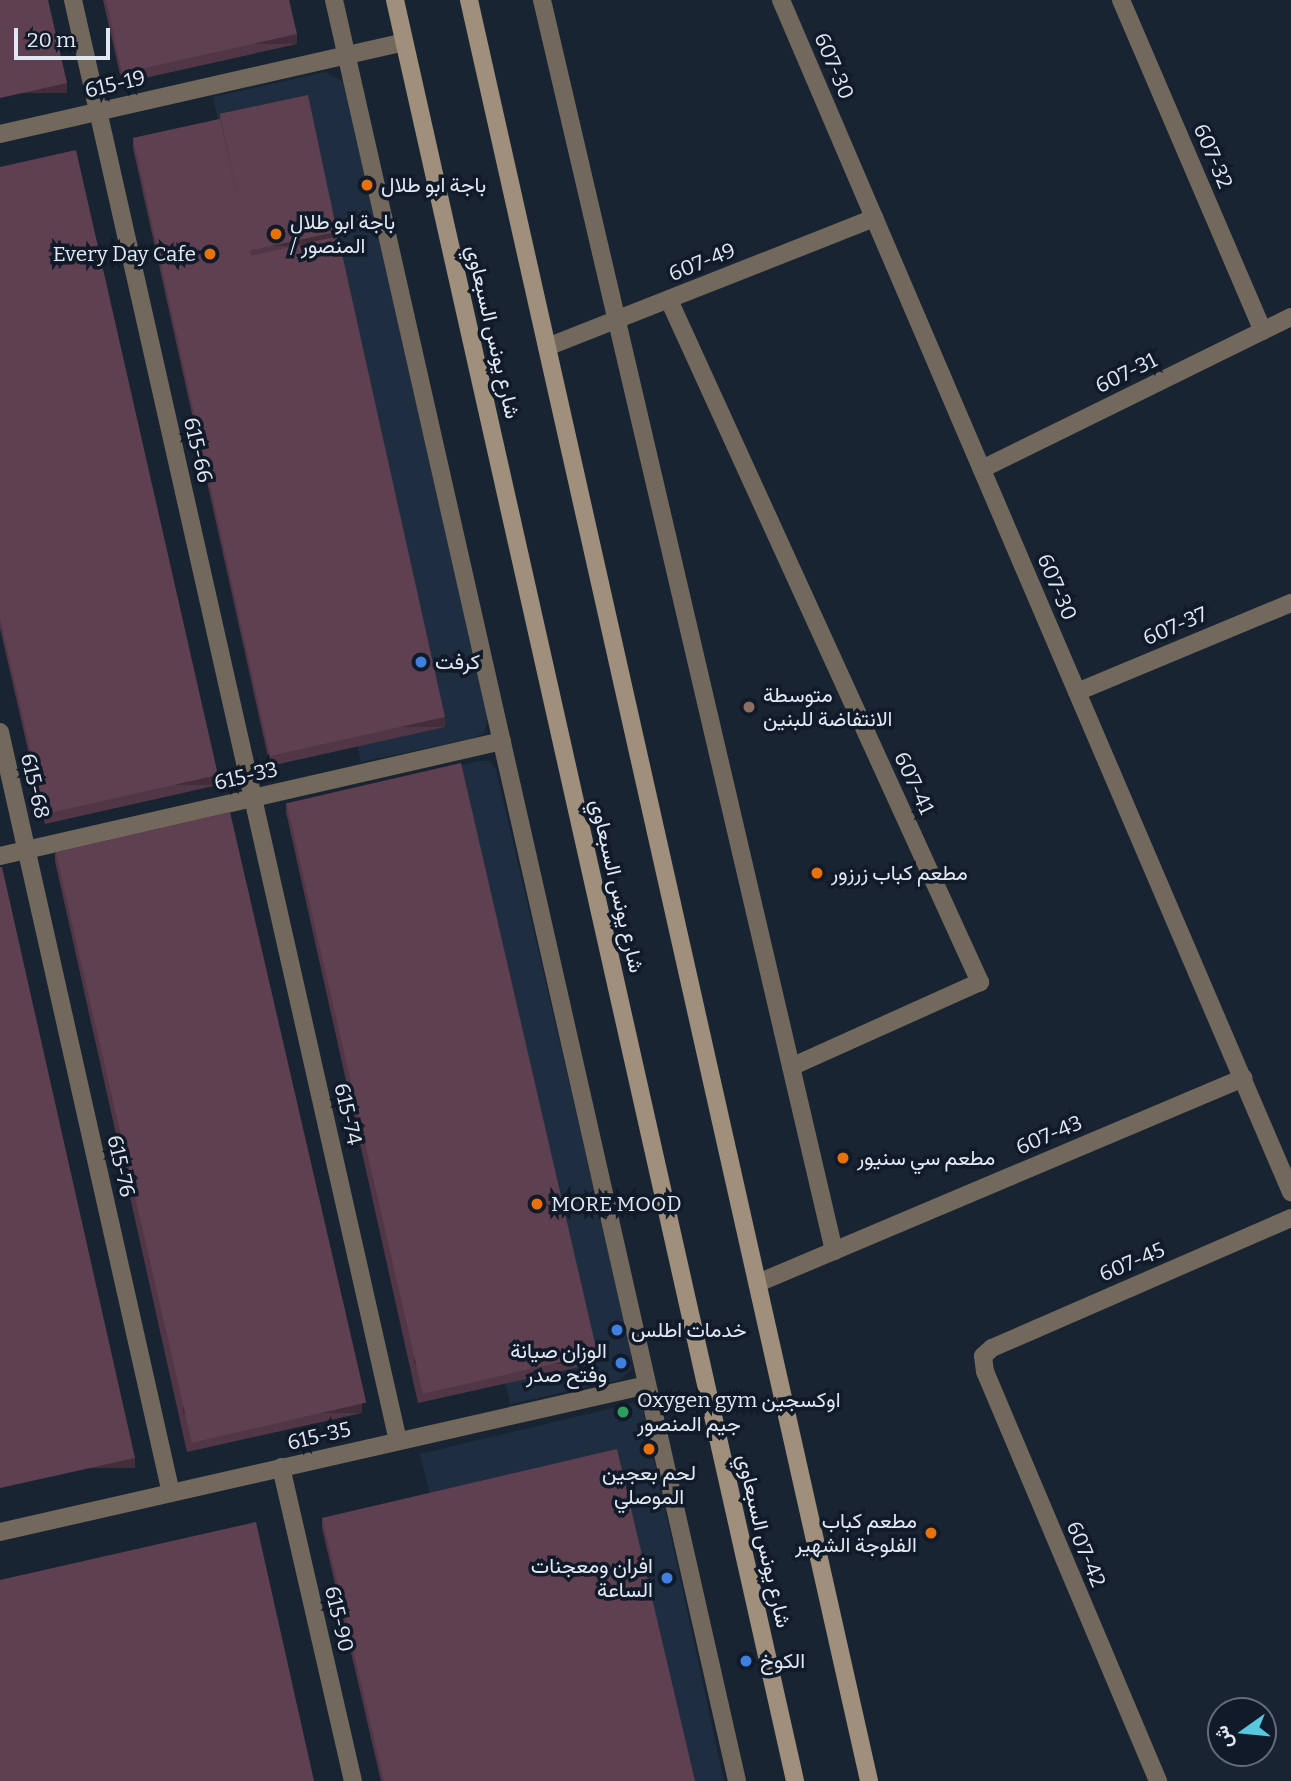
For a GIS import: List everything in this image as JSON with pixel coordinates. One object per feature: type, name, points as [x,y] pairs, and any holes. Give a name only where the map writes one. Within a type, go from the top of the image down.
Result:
[{"type":"main road","name":"شارع يونس السبعاوي","points":[[395,0],[795,1781]]},
{"type":"main road","points":[[469,0],[869,1781]]},
{"type":"street","name":"615-66","points":[[73,0],[253,798]]},
{"type":"street","points":[[334,0],[737,1781]]},
{"type":"street","points":[[542,0],[834,1251]]},
{"type":"street","name":"607-30","points":[[781,0],[1291,1192]]},
{"type":"street","name":"607-32","points":[[1121,0],[1263,331]]},
{"type":"street","name":"615-19","points":[[0,134],[404,43]]},
{"type":"street","name":"607-49","points":[[547,347],[874,218]]},
{"type":"street","name":"607-41","points":[[668,300],[980,982],[791,1067]]},
{"type":"street","name":"607-31","points":[[982,469],[1291,317]]},
{"type":"street","name":"607-37","points":[[1077,692],[1291,603]]},
{"type":"street","name":"615-68","points":[[0,732],[27,850]]},
{"type":"street","name":"615-33","points":[[0,856],[502,741]]},
{"type":"street","name":"615-74","points":[[253,798],[398,1441]]},
{"type":"street","name":"615-76","points":[[27,850],[171,1493]]},
{"type":"street","name":"607-43","points":[[758,1283],[1242,1078]]},
{"type":"street","name":"607-45","points":[[992,1348],[1291,1218]]},
{"type":"street","name":"607-42","points":[[992,1348],[981,1364],[1158,1781]]},
{"type":"street","name":"615-35","points":[[0,1532],[647,1385]]},
{"type":"street","name":"615-90","points":[[281,1467],[353,1781]]},
{"type":"shaded area","points":[[326,72],[344,82],[488,719],[484,733],[470,739],[361,762],[213,97]]},
{"type":"shaded area","points":[[479,761],[490,761],[496,770],[631,1347],[631,1370],[619,1380],[510,1404],[372,787]]},
{"type":"shaded area","points":[[634,1403],[642,1407],[645,1417],[724,1781],[497,1781],[420,1454]]},
{"type":"building","points":[[0,0],[48,0],[67,83],[0,98]]},
{"type":"building","points":[[106,0],[289,0],[297,34],[122,73]]},
{"type":"building","points":[[308,95],[337,232],[249,251],[220,114]]},
{"type":"building","points":[[220,119],[251,256],[338,236],[445,717],[270,756],[133,138]]},
{"type":"building","points":[[76,150],[218,775],[45,814],[0,618],[0,167]]},
{"type":"building","points":[[461,763],[597,1353],[423,1394],[287,803]]},
{"type":"building","points":[[230,812],[366,1402],[192,1443],[56,852]]},
{"type":"building","points":[[0,867],[135,1458],[0,1488]]},
{"type":"building","points":[[617,1449],[695,1781],[384,1781],[322,1518]]},
{"type":"building","points":[[256,1522],[314,1781],[0,1781],[0,1580]]},
{"type":"place","name":"باجة ابو طلال","points":[[367,185]]},
{"type":"place","name":"باجة ابو طلال / المنصور","points":[[276,234]]},
{"type":"place","name":"Every Day Cafe","points":[[210,254]]},
{"type":"place","name":"كرفت","points":[[421,662]]},
{"type":"place","name":"متوسطة الانتفاضة للبنين","points":[[749,707]]},
{"type":"place","name":"مطعم كباب زرزور","points":[[817,873]]},
{"type":"place","name":"مطعم سي سنيور","points":[[843,1158]]},
{"type":"place","name":"MORE MOOD","points":[[537,1204]]},
{"type":"place","name":"خدمات اطلس","points":[[617,1330]]},
{"type":"place","name":"الوزان صيانة وفتح صدر","points":[[621,1363]]},
{"type":"place","name":"Oxygen gym اوكسجين جيم المنصور","points":[[623,1412]]},
{"type":"place","name":"لحم بعجين الموصلي","points":[[649,1449]]},
{"type":"place","name":"مطعم كباب الفلوجة الشهير","points":[[931,1533]]},
{"type":"place","name":"افران ومعجنات الساعة","points":[[667,1578]]},
{"type":"place","name":"الكوخ","points":[[746,1661]]}]
